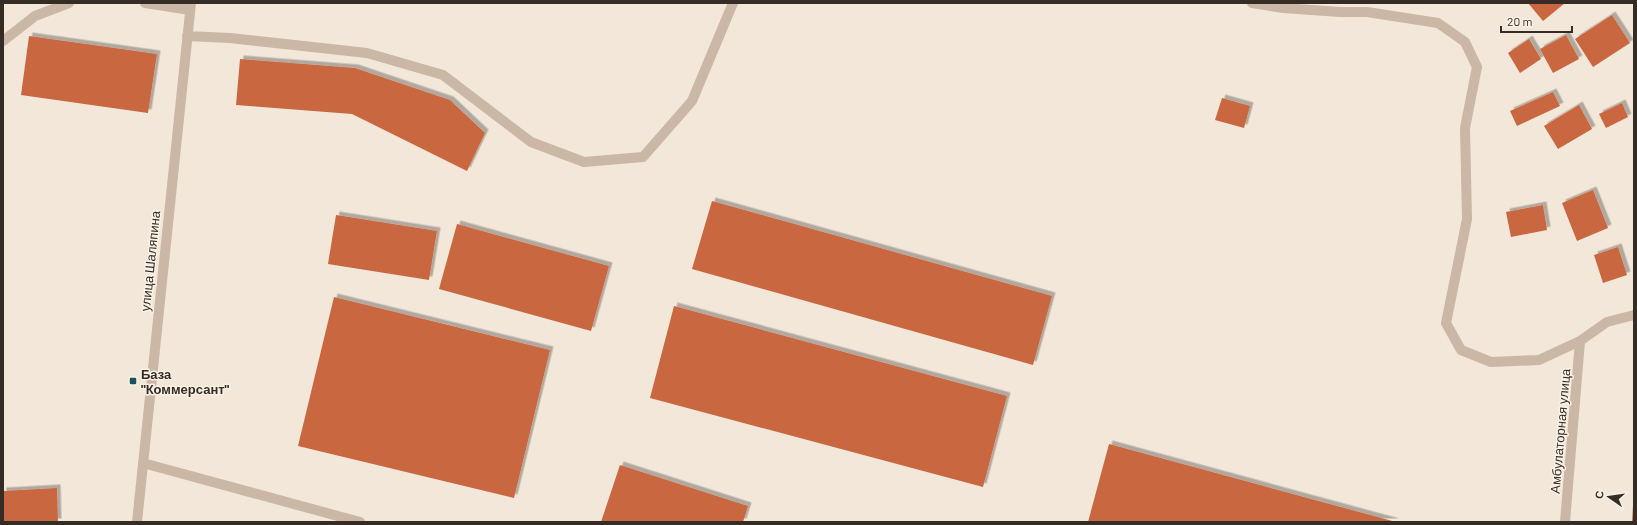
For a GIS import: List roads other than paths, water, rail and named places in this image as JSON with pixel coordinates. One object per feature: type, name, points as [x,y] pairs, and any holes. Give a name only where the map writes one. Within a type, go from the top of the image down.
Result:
[{"type":"street","points":[[3,41],[35,16],[69,3]]},
{"type":"street","points":[[145,3],[190,6]]},
{"type":"street","points":[[187,36],[230,38],[367,53],[443,75],[531,142],[584,162],[643,157],[692,101],[733,3]]},
{"type":"street","name":"Амбулаторная улица","points":[[1252,3],[1283,8],[1341,8],[1438,23],[1465,42],[1477,67],[1465,128],[1467,219],[1446,323],[1461,350],[1491,362],[1539,360],[1580,341],[1606,322],[1634,315]]},
{"type":"street","name":"улица Шаляпина","points":[[136,522],[190,6]]},
{"type":"street","name":"Амбулаторная улица","points":[[1566,522],[1580,341]]},
{"type":"street","points":[[143,463],[360,522]]},
{"type":"place","name":"База \"Коммерсант\"","points":[[133,381]]}]
